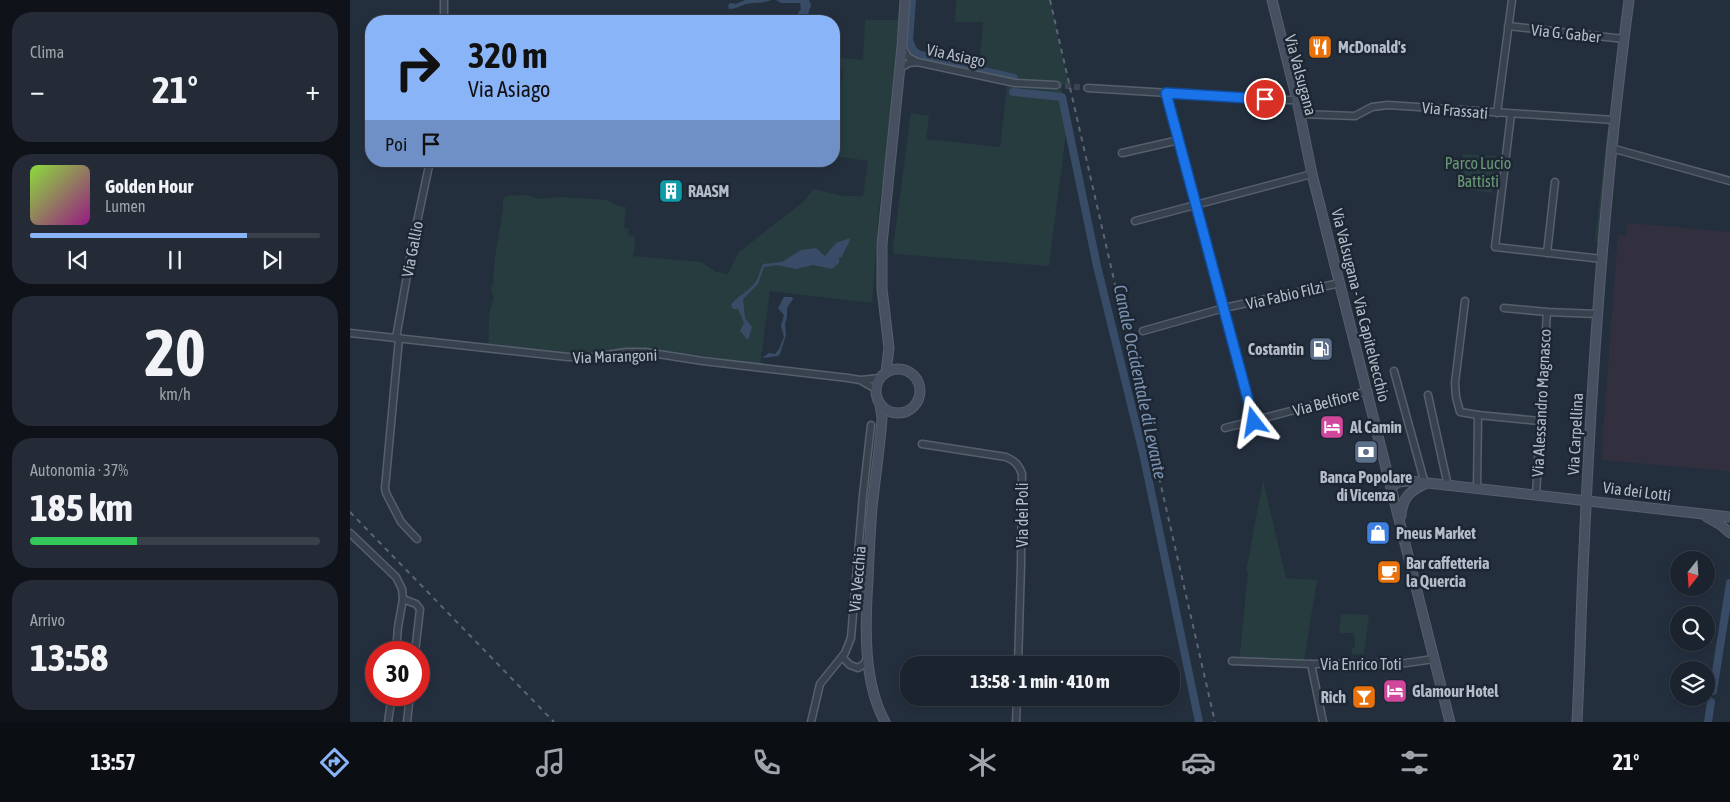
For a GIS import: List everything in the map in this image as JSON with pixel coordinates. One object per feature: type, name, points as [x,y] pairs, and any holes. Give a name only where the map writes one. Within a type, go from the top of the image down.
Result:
[{"type":"main road","name":"Via Asiago","points":[[902,47],[905,0]]},
{"type":"main road","name":"Via Valsugana","points":[[1266,0],[1308,157]]},
{"type":"main road","points":[[1272,0],[1294,100],[1300,114],[1308,157]]},
{"type":"main road","name":"Via Carpellina","points":[[1576,722],[1586,500],[1602,259],[1614,120],[1629,0]]},
{"type":"main road","points":[[902,47],[882,244],[882,290],[890,348],[904,370]]},
{"type":"main road","name":"Via Valsugana - Via Capitelvecchio","points":[[1308,157],[1450,722]]},
{"type":"main road","points":[[885,722],[875,697],[868,657],[866,610],[871,528],[881,425],[880,404],[876,389],[883,375],[890,348]]},
{"type":"main road","points":[[881,425],[887,419],[911,409],[919,400],[920,394],[920,388],[915,376],[904,370],[898,369],[883,375]]},
{"type":"main road","points":[[880,404],[888,411],[899,413]]},
{"type":"main road","name":"Via dei Lotti","points":[[1385,464],[1397,474],[1417,484]]},
{"type":"main road","name":"Via dei Lotti","points":[[1392,487],[1398,482],[1448,486],[1730,517]]},
{"type":"main road","points":[[1400,524],[1401,509],[1405,497],[1417,484]]},
{"type":"main road","name":"Via dei Lotti","points":[[1705,515],[1730,533]]},
{"type":"street","points":[[444,0],[444,15]]},
{"type":"street","points":[[1497,113],[1512,0]]},
{"type":"street","name":"Via G. Gaber","points":[[1508,26],[1624,39]]},
{"type":"street","name":"Via Asiago","points":[[902,47],[908,56],[917,62]]},
{"type":"street","name":"Via Asiago","points":[[900,68],[909,63],[917,62],[1015,82],[1056,86]]},
{"type":"street","points":[[1088,88],[1294,100]]},
{"type":"street","points":[[1166,93],[1254,422]]},
{"type":"street","name":"Via Frassati","points":[[1300,114],[1355,116],[1372,107],[1388,105],[1614,120]]},
{"type":"street","points":[[1511,114],[1495,247],[1602,259]]},
{"type":"street","points":[[1122,153],[1179,140]]},
{"type":"street","points":[[1612,148],[1730,181]]},
{"type":"street","name":"Via Gallio","points":[[397,338],[414,236],[429,167]]},
{"type":"street","points":[[1135,221],[1312,174]]},
{"type":"street","points":[[1547,252],[1555,182]]},
{"type":"street","name":"Via Fabio Filzi","points":[[1143,331],[1224,308],[1340,283]]},
{"type":"street","points":[[1465,301],[1455,383],[1460,412],[1540,421]]},
{"type":"street","name":"Via Alessandro Magnasco","points":[[1504,308],[1598,314]]},
{"type":"street","name":"Via Alessandro Magnasco","points":[[1536,495],[1547,312]]},
{"type":"street","name":"Via Marangoni","points":[[350,333],[568,357],[645,352],[860,380],[883,375]]},
{"type":"street","points":[[397,338],[384,482],[386,493],[401,522],[417,539]]},
{"type":"street","points":[[1394,371],[1417,484]]},
{"type":"street","name":"Via Marangoni","points":[[860,380],[876,389]]},
{"type":"street","name":"Via Belfiore","points":[[1226,428],[1368,392]]},
{"type":"street","points":[[1428,395],[1448,486]]},
{"type":"street","points":[[1477,489],[1478,415]]},
{"type":"street","name":"Via Vecchia","points":[[811,722],[815,698],[820,684],[845,653],[851,638],[863,495],[872,425]]},
{"type":"street","name":"Via dei Poli","points":[[922,444],[1006,457],[1014,461],[1020,468],[1022,474],[1022,566],[1018,656]]},
{"type":"street","points":[[350,533],[396,577],[402,589],[403,599],[397,641]]},
{"type":"street","points":[[403,599],[416,604],[420,609],[416,641]]},
{"type":"street","points":[[842,657],[872,680]]},
{"type":"street","points":[[858,668],[864,664],[868,657]]},
{"type":"street","name":"Via Enrico Toti","points":[[1232,661],[1311,664],[1411,663],[1434,659]]},
{"type":"street","name":"Via Enrico Toti","points":[[1311,664],[1324,722]]},
{"type":"street","points":[[388,722],[390,706]]},
{"type":"street","points":[[407,722],[409,706]]},
{"type":"street","points":[[1016,722],[1017,706]]},
{"type":"shaded area","points":[[1627,223],[1730,232],[1730,471],[1601,460],[1618,235],[1626,235]]},
{"type":"green space","points":[[956,0],[1050,0],[1069,85],[1039,84],[979,74],[983,22],[955,22]]},
{"type":"green space","points":[[865,20],[902,20],[897,81],[879,209],[872,303],[770,291],[760,365],[690,354],[689,357],[654,353],[587,357],[488,349],[489,317],[494,299],[491,290],[503,199],[506,196],[526,195],[540,199],[560,197],[607,200],[615,205],[626,207],[624,228],[629,229],[628,235],[634,236],[635,249],[633,256],[701,262],[716,272],[728,274],[739,252],[803,202],[814,189],[843,196],[863,196],[868,161],[840,157],[840,86],[843,70],[840,69],[840,58],[863,60]]},
{"type":"green space","points":[[1007,86],[1061,89],[1068,117],[1049,266],[894,254],[893,248],[911,113],[929,116],[926,139],[1000,147]]},
{"type":"green space","points":[[1607,132],[1609,132],[1600,242],[1595,241]]},
{"type":"green space","name":"Parco Lucio Battisti","points":[[1463,154],[1496,156],[1492,193],[1459,188]]},
{"type":"green space","points":[[1263,480],[1286,578],[1317,580],[1304,660],[1239,662],[1248,572],[1246,572]]},
{"type":"green space","points":[[1341,614],[1369,615],[1364,654],[1352,654],[1352,649],[1355,648],[1354,633],[1339,633]]},
{"type":"water","points":[[745,0],[771,0],[729,9],[730,3],[736,4]]},
{"type":"water","points":[[776,0],[809,0],[811,5],[808,15],[798,15],[801,9],[800,3],[781,3]]},
{"type":"water","points":[[850,238],[842,257],[839,258],[839,263],[832,269],[813,265],[796,269],[777,265],[764,267],[758,284],[743,299],[745,318],[752,327],[748,340],[740,331],[744,323],[738,309],[733,309],[731,305],[754,284],[763,264],[782,262],[801,250],[816,248],[825,256],[836,243]]},
{"type":"water","points":[[784,297],[792,297],[793,299],[787,308],[786,335],[780,354],[778,356],[762,358],[769,353],[775,354],[784,337],[781,326],[784,315],[778,308]]},
{"type":"waterway","name":"Canale Occidentale di Levante","points":[[912,0],[909,40],[913,50],[918,54],[1014,78]]},
{"type":"waterway","name":"Canale Occidentale di Levante","points":[[1013,92],[1062,97],[1097,266],[1143,453],[1199,722]]},
{"type":"waterway","points":[[1715,678],[1730,583]]},
{"type":"waterway","points":[[1708,722],[1710,706]]},
{"type":"tunnel","points":[[1056,85],[1088,88]]},
{"type":"railway","points":[[1050,0],[1215,722]]},
{"type":"railway","points":[[350,512],[554,722]]},
{"type":"place","name":"McDonald's","points":[[1320,47]]},
{"type":"place","name":"RAASM","points":[[671,191]]},
{"type":"place","name":"Costantin","points":[[1321,349]]},
{"type":"place","name":"Al Camin","points":[[1332,427]]},
{"type":"place","name":"Banca Popolare di Vicenza","points":[[1366,452]]},
{"type":"place","name":"Pneus Market","points":[[1378,533]]},
{"type":"place","name":"Bar caffetteria la Quercia","points":[[1389,572]]},
{"type":"place","name":"Glamour Hotel","points":[[1395,691]]},
{"type":"place","name":"Rich","points":[[1364,697]]},
{"type":"route","points":[[1254,422],[1166,93],[1265,99]]}]
